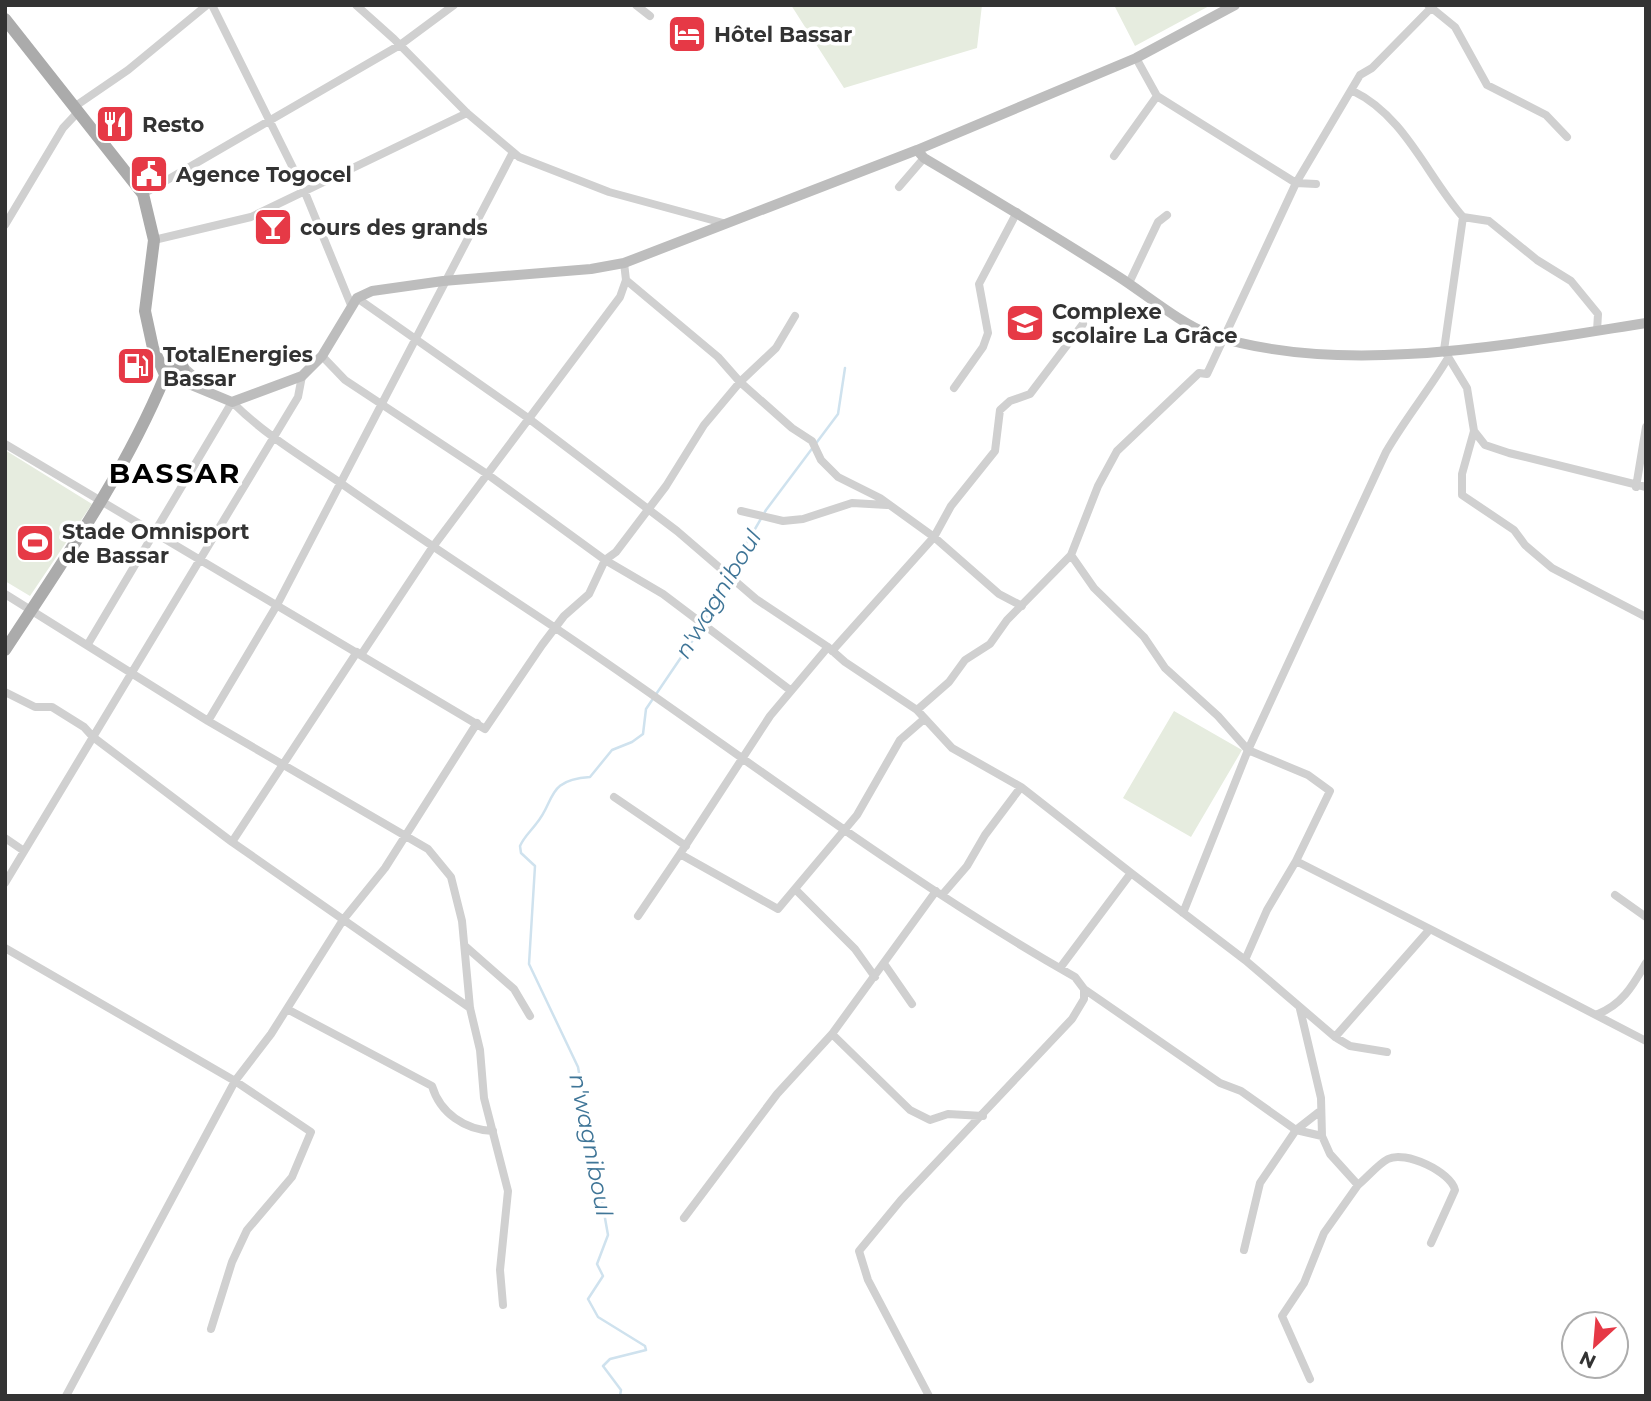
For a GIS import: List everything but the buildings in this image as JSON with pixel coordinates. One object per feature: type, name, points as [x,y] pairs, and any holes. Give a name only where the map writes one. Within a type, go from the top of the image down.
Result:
[{"type":"main road","points":[[7,26],[143,194],[154,240],[145,300],[153,348],[174,373],[213,395],[232,402],[302,376],[322,356],[354,301],[372,291],[443,281],[591,269],[624,263],[723,223],[921,154],[1136,58],[1235,5]]},
{"type":"main road","points":[[921,154],[1207,333],[1280,352],[1446,354],[1646,323]]},
{"type":"main road","points":[[5,650],[101,499],[174,373]]},
{"type":"street","points":[[5,225],[76,109],[207,5]]},
{"type":"street","points":[[212,5],[272,121],[354,301],[414,337],[528,418],[648,509],[756,599],[918,710],[923,720],[952,748],[1021,787],[1245,960],[1335,1037],[1350,1046],[1387,1052]]},
{"type":"street","points":[[356,5],[467,113],[519,158],[609,192],[723,223]]},
{"type":"street","points":[[143,194],[400,45],[454,5]]},
{"type":"street","points":[[636,5],[650,16]]},
{"type":"street","points":[[918,710],[949,682],[965,660],[990,645],[1007,620],[1071,555],[1098,486],[1117,451],[1199,373],[1207,374],[1296,183],[1353,91],[1360,75],[1372,68],[1431,6],[1455,27],[1487,85],[1546,115],[1567,137]]},
{"type":"street","points":[[1136,58],[1157,96],[1296,183],[1316,184]]},
{"type":"street","points":[[1353,91],[1370,99],[1423,157],[1441,192],[1463,217],[1489,221],[1537,260],[1571,281],[1598,314],[1597,331]]},
{"type":"street","points":[[1114,156],[1157,96]]},
{"type":"street","points":[[154,240],[251,217],[467,113]]},
{"type":"street","points":[[208,721],[276,605],[383,405],[443,281],[513,152]]},
{"type":"street","points":[[899,187],[921,154]]},
{"type":"street","points":[[954,388],[983,347],[988,334],[979,284],[1017,212]]},
{"type":"street","points":[[1129,283],[1158,222],[1167,215]]},
{"type":"street","points":[[1183,913],[1248,750],[1386,452],[1403,421],[1431,387],[1446,354],[1463,217]]},
{"type":"street","points":[[232,842],[282,764],[432,548],[620,297],[626,281],[624,263]]},
{"type":"street","points":[[626,281],[718,357],[740,382],[792,428],[812,441],[821,460],[838,477],[890,505],[934,537],[999,594],[1022,606]]},
{"type":"street","points":[[5,444],[485,729],[556,628],[589,594],[605,560],[616,552],[648,509],[704,425],[740,382],[776,348],[794,316]]},
{"type":"street","points":[[638,916],[790,690],[934,537],[951,506],[995,451],[1000,410],[1010,401],[1030,394],[1083,324]]},
{"type":"street","points":[[1446,354],[1467,388],[1474,431],[1462,474],[1462,495],[1514,530],[1525,545],[1552,568],[1646,617]]},
{"type":"street","points":[[322,356],[345,380],[487,474],[605,560],[663,593],[790,690]]},
{"type":"street","points":[[5,883],[198,559],[274,438],[298,397],[302,376]]},
{"type":"street","points":[[88,644],[232,402],[274,438],[432,548],[556,628],[939,893],[1075,977],[1084,989],[1220,1083],[1241,1091],[1296,1130],[1322,1136]]},
{"type":"street","points":[[1474,431],[1485,445],[1641,487],[1646,427]]},
{"type":"street","points":[[741,511],[783,521],[803,519],[852,503],[890,505]]},
{"type":"street","points":[[1071,555],[1094,587],[1144,637],[1165,668],[1218,716],[1248,750],[1308,775],[1330,791],[1296,861],[1267,910],[1245,960]]},
{"type":"street","points":[[5,594],[208,721],[404,838],[428,849],[451,877],[463,921],[470,1009],[480,1049],[484,1098],[508,1191],[500,1270],[503,1305]]},
{"type":"street","points":[[5,692],[35,707],[52,708],[84,727],[93,737],[232,842],[470,1009]]},
{"type":"street","points":[[614,797],[683,850],[778,909],[796,890],[843,828],[857,815],[900,740],[923,720]]},
{"type":"street","points":[[66,1396],[236,1081],[287,1009],[343,920],[404,838],[477,723]]},
{"type":"street","points":[[684,1218],[777,1094],[832,1034],[939,893],[967,866],[985,835],[1021,787]]},
{"type":"street","points":[[5,838],[24,851]]},
{"type":"street","points":[[1296,861],[1646,1041]]},
{"type":"street","points":[[1060,968],[1131,873]]},
{"type":"street","points":[[796,890],[855,949],[875,977]]},
{"type":"street","points":[[1615,895],[1646,917]]},
{"type":"street","points":[[1335,1037],[1430,929]]},
{"type":"street","points":[[465,946],[514,989],[530,1016]]},
{"type":"street","points":[[5,948],[236,1081],[311,1132],[292,1177],[247,1230],[232,1262],[211,1329]]},
{"type":"street","points":[[1598,1014],[1612,1009],[1630,992],[1646,963]]},
{"type":"street","points":[[885,965],[912,1004]]},
{"type":"street","points":[[929,1396],[868,1280],[859,1251],[901,1200],[1072,1019],[1084,999],[1084,989]]},
{"type":"street","points":[[287,1009],[432,1086],[436,1100],[458,1121],[477,1130],[493,1130]]},
{"type":"street","points":[[1300,1009],[1321,1098],[1319,1112],[1322,1136],[1331,1154],[1358,1185]]},
{"type":"street","points":[[832,1034],[910,1110],[930,1120],[948,1114],[983,1116]]},
{"type":"street","points":[[1244,1250],[1259,1183],[1296,1130],[1319,1112]]},
{"type":"street","points":[[1310,1379],[1282,1316],[1304,1283],[1324,1233],[1358,1185],[1388,1159],[1399,1157],[1443,1172],[1455,1190],[1431,1243]]},
{"type":"shaded area","points":[[791,5],[982,5],[977,48],[844,88]]},
{"type":"shaded area","points":[[1114,5],[1211,5],[1135,46]]},
{"type":"shaded area","name":"Stade Omnisport de Bassar","points":[[5,450],[92,504],[30,596],[5,581]]},
{"type":"shaded area","points":[[1174,711],[1242,750],[1191,837],[1123,798]]},
{"type":"waterway","name":"n'wagniboul","points":[[730,572],[766,510],[838,414],[845,368]]},
{"type":"waterway","name":"n'wagniboul","points":[[620,1396],[621,1390],[603,1366],[610,1359],[646,1350],[645,1346],[598,1317],[588,1299],[603,1276],[597,1264],[608,1235],[578,1067],[529,964],[535,866],[521,853],[520,846],[542,816],[558,787],[565,782],[590,777],[612,750],[643,734],[646,709],[703,625],[727,578]]},
{"type":"place","name":"Hôtel Bassar","points":[[687,34]]},
{"type":"place","name":"Resto","points":[[115,124]]},
{"type":"place","name":"Agence Togocel","points":[[149,174]]},
{"type":"place","name":"cours des grands","points":[[273,227]]},
{"type":"place","name":"Complexe scolaire La Grâce","points":[[1025,323]]},
{"type":"place","name":"TotalEnergies Bassar","points":[[136,366]]},
{"type":"place","name":"Stade Omnisport de Bassar","points":[[35,543]]},
{"type":"district","name":"BASSAR","points":[[175,473]]}]
